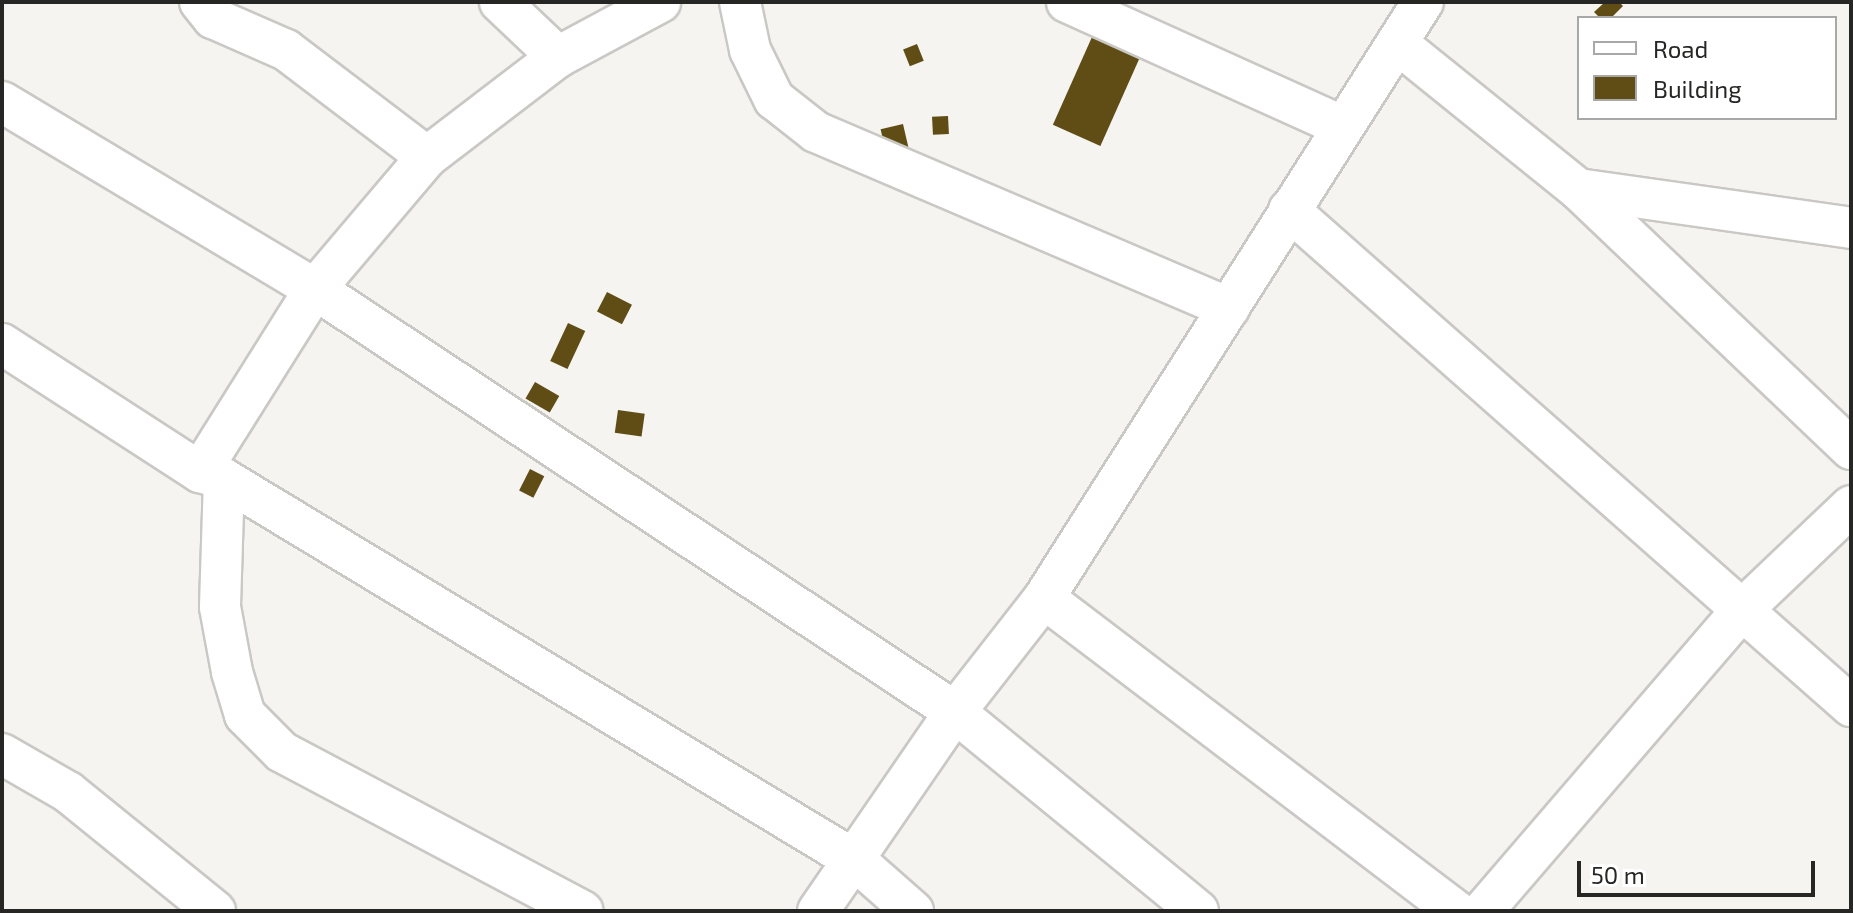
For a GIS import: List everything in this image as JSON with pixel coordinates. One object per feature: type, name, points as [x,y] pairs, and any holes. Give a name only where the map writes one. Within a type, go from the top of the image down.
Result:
[{"type":"street","points":[[200,2],[213,18],[286,50],[427,157]]},
{"type":"street","points":[[500,2],[558,57]]},
{"type":"street","points":[[582,911],[282,752],[245,715],[220,607],[212,476],[315,289],[427,157],[558,57],[660,2]]},
{"type":"street","points":[[740,2],[750,50],[774,99],[816,132],[1229,308]]},
{"type":"street","points":[[1067,2],[1342,126]]},
{"type":"street","points":[[818,911],[856,861],[955,712],[1044,598],[1423,2]]},
{"type":"street","points":[[1397,43],[1578,189],[1851,449]]},
{"type":"street","points":[[2,102],[315,289],[955,712],[1198,911]]},
{"type":"street","points":[[1578,189],[1851,228]]},
{"type":"street","points":[[1289,210],[1851,706]]},
{"type":"street","points":[[2,344],[212,476],[856,861],[913,911]]},
{"type":"street","points":[[1483,911],[1743,609],[1851,506]]},
{"type":"street","points":[[1044,598],[1456,911]]},
{"type":"street","points":[[2,754],[68,792],[215,911]]},
{"type":"building","points":[[1605,2],[1619,2],[1623,6],[1613,16],[1598,16],[1594,12]]},
{"type":"building","points":[[1096,28],[1144,49],[1100,146],[1053,125]]},
{"type":"building","points":[[917,44],[924,61],[910,66],[903,50]]},
{"type":"building","points":[[948,116],[949,134],[933,135],[932,117]]},
{"type":"building","points":[[903,124],[909,151],[887,156],[881,129]]},
{"type":"building","points":[[607,292],[632,305],[622,324],[597,312]]},
{"type":"building","points":[[568,323],[585,331],[567,369],[550,361]]},
{"type":"building","points":[[535,382],[559,396],[550,412],[526,398]]},
{"type":"building","points":[[618,410],[645,414],[642,437],[615,433]]},
{"type":"building","points":[[530,469],[544,476],[533,498],[519,490]]}]
